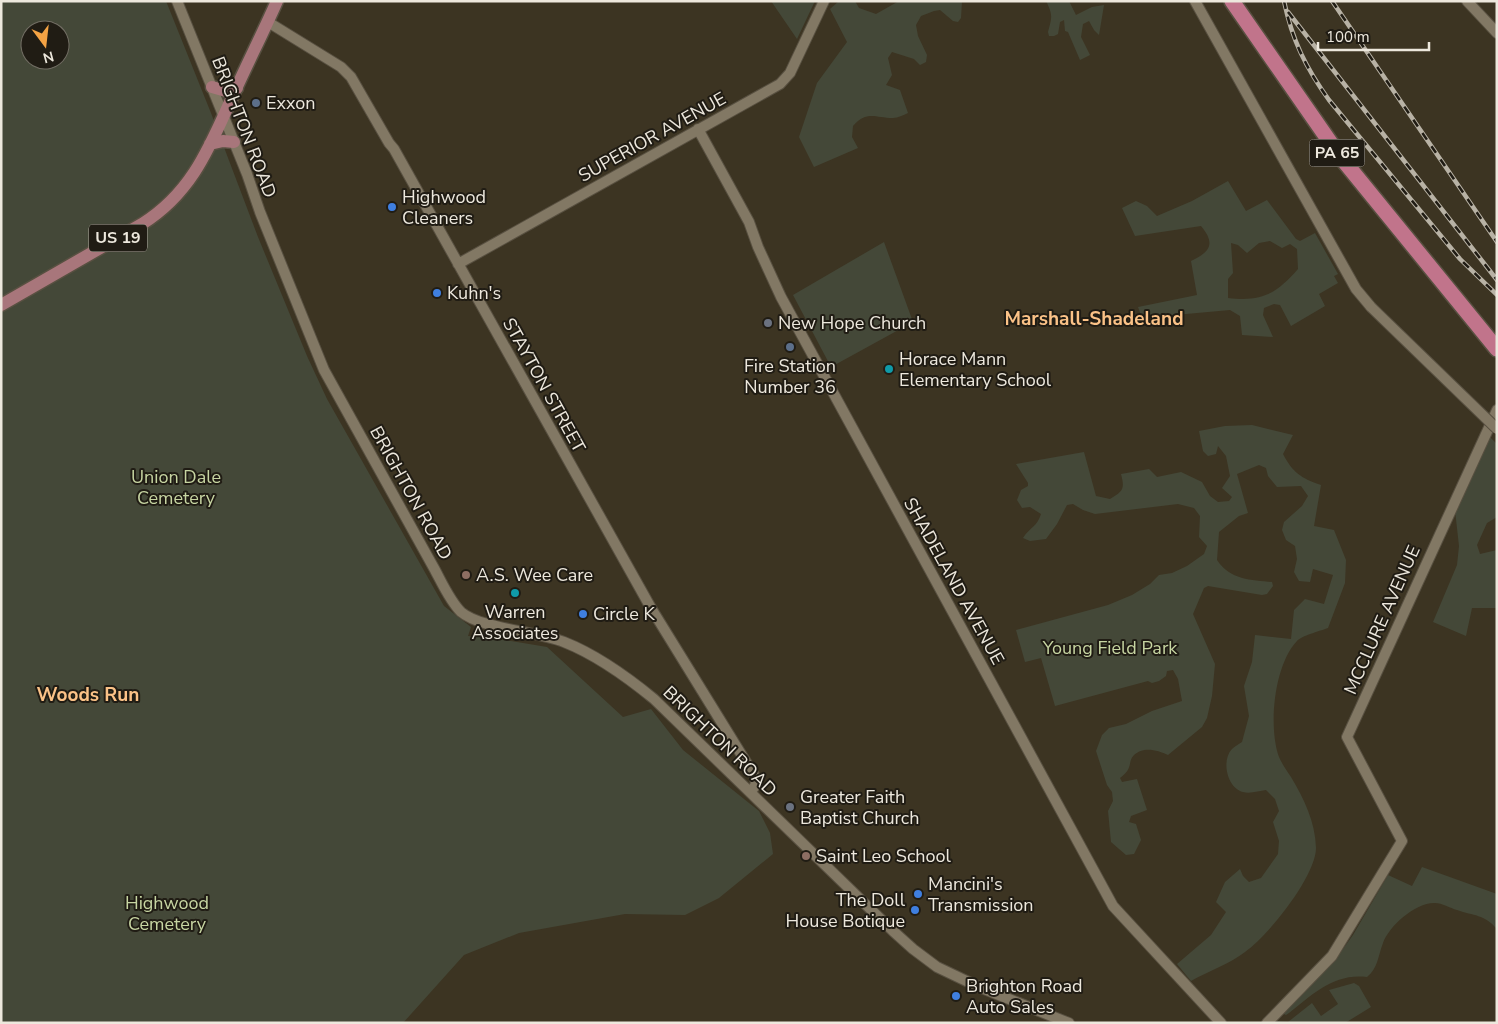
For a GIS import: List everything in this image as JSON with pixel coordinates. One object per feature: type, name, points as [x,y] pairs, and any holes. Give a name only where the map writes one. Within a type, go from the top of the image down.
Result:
[{"type":"highway","name":"PA 65","points":[[1232,1],[1338,155],[1456,293],[1497,335]]},
{"type":"highway","name":"PA 65","points":[[1243,1],[1331,131],[1497,349]]},
{"type":"main road","name":"US 19","points":[[1,304],[152,218],[172,202],[201,163],[277,1]]},
{"type":"main road","points":[[212,87],[226,91],[237,88]]},
{"type":"main road","points":[[210,144],[223,141],[234,142]]},
{"type":"street","name":"BRIGHTON ROAD","points":[[177,1],[324,370],[435,570],[462,612],[474,619],[563,641],[607,664],[654,699],[893,931],[924,958],[937,967],[978,987],[1069,1023]]},
{"type":"street","name":"SUPERIOR AVENUE","points":[[458,264],[780,84],[786,79],[824,1]]},
{"type":"street","points":[[1195,1],[1356,289],[1371,307],[1497,429]]},
{"type":"street","points":[[1467,1],[1497,33]]},
{"type":"street","name":"STAYTON STREET","points":[[268,22],[348,73],[394,149],[665,633],[754,776],[756,786],[750,792]]},
{"type":"street","name":"SHADELAND AVENUE","points":[[698,129],[750,222],[758,247],[793,319],[1113,906],[1220,1023]]},
{"type":"street","name":"MCCLURE AVENUE","points":[[1267,1023],[1332,956],[1402,841],[1347,737],[1497,410]]},
{"type":"green space","points":[[1,1],[166,1],[258,237],[307,356],[327,399],[444,606],[471,627],[468,636],[547,647],[623,717],[651,709],[683,750],[759,811],[770,833],[773,854],[719,898],[685,915],[625,914],[519,933],[464,955],[403,1023],[1,1023]]},
{"type":"green space","points":[[771,1],[815,1],[797,39]]},
{"type":"green space","points":[[839,1],[855,1],[859,8],[876,14],[899,1],[962,1],[961,18],[958,22],[953,21],[940,10],[921,16],[916,25],[918,36],[927,55],[926,62],[920,65],[914,59],[892,52],[888,58],[892,75],[886,85],[900,90],[908,113],[895,118],[867,116],[863,118],[853,126],[852,137],[858,148],[814,167],[799,137],[817,83],[847,42],[830,9]]},
{"type":"green space","points":[[1046,1],[1069,1],[1076,15],[1092,7],[1104,5],[1099,35],[1089,21],[1083,24],[1081,37],[1090,55],[1080,60],[1068,32],[1065,31],[1064,20],[1060,22],[1058,34],[1049,36],[1051,16]]},
{"type":"green space","points":[[1228,181],[1246,211],[1267,200],[1296,239],[1300,241],[1315,233],[1338,274],[1334,276],[1338,283],[1319,294],[1325,306],[1291,326],[1280,305],[1274,304],[1264,308],[1263,315],[1273,337],[1242,335],[1240,316],[1230,310],[1142,318],[1138,307],[1197,295],[1191,261],[1206,251],[1209,243],[1206,232],[1201,226],[1135,236],[1122,208],[1136,201],[1147,206],[1157,216],[1192,201]],"holes":[[[1270,241],[1282,248],[1290,244],[1297,249],[1298,269],[1283,285],[1259,297],[1250,299],[1228,298],[1228,279],[1233,273],[1231,243],[1238,245],[1247,253],[1259,243]]]},
{"type":"green space","points":[[884,242],[913,322],[831,367],[793,295]]},
{"type":"green space","name":"Young Field Park","points":[[1252,425],[1293,435],[1283,454],[1290,466],[1298,474],[1321,485],[1314,526],[1334,530],[1346,560],[1345,583],[1328,628],[1306,635],[1297,641],[1283,665],[1275,697],[1274,730],[1279,757],[1296,785],[1308,811],[1314,829],[1316,848],[1314,860],[1300,889],[1266,933],[1239,956],[1191,981],[1177,964],[1211,935],[1226,912],[1216,902],[1225,882],[1240,869],[1243,876],[1249,882],[1261,878],[1278,854],[1279,841],[1273,822],[1279,811],[1275,799],[1266,790],[1249,793],[1237,789],[1230,780],[1226,766],[1232,749],[1242,742],[1249,716],[1244,686],[1252,662],[1255,635],[1291,639],[1294,610],[1305,599],[1324,604],[1333,575],[1313,569],[1310,582],[1299,581],[1294,572],[1297,559],[1295,546],[1286,540],[1282,530],[1284,522],[1302,506],[1308,496],[1301,486],[1277,487],[1268,476],[1266,468],[1259,465],[1237,474],[1248,513],[1239,516],[1219,532],[1217,560],[1228,572],[1242,578],[1272,582],[1273,586],[1267,594],[1262,595],[1208,586],[1204,588],[1193,614],[1215,664],[1212,696],[1207,718],[1202,727],[1168,755],[1155,750],[1142,750],[1138,752],[1132,758],[1127,771],[1120,778],[1122,782],[1137,779],[1147,810],[1131,816],[1129,822],[1136,824],[1141,840],[1134,854],[1126,855],[1111,842],[1108,811],[1113,801],[1112,792],[1107,785],[1096,751],[1102,735],[1109,728],[1126,724],[1152,711],[1182,701],[1178,679],[1173,670],[1167,671],[1166,676],[1159,681],[1152,683],[1148,681],[1055,706],[1041,658],[1025,662],[1016,630],[1108,605],[1132,595],[1150,584],[1159,575],[1172,573],[1187,566],[1204,554],[1207,546],[1199,537],[1200,516],[1194,508],[1178,504],[1095,514],[1073,504],[1067,505],[1046,539],[1030,541],[1023,538],[1037,522],[1041,514],[1030,507],[1022,508],[1017,500],[1021,490],[1028,486],[1028,483],[1016,464],[1084,452],[1096,496],[1110,499],[1122,489],[1121,474],[1149,469],[1157,477],[1181,472],[1202,482],[1210,496],[1218,502],[1229,501],[1232,497],[1222,488],[1230,476],[1226,456],[1218,446],[1216,454],[1208,456],[1203,451],[1199,431],[1225,426]]},
{"type":"green space","points":[[1490,437],[1497,444],[1497,517],[1487,523],[1477,545],[1480,554],[1497,550],[1497,608],[1472,608],[1466,636],[1433,622],[1457,565],[1459,546],[1455,510]]},
{"type":"green space","points":[[1422,867],[1497,894],[1497,929],[1479,916],[1440,904],[1420,906],[1404,916],[1391,929],[1383,943],[1376,966],[1367,977],[1344,978],[1334,982],[1316,992],[1286,1015],[1282,1013],[1335,960],[1353,935],[1388,875],[1412,886]]},
{"type":"green space","points":[[1354,983],[1359,986],[1371,1007],[1345,1023],[1275,1023],[1276,1021],[1288,1022],[1312,1003],[1321,1016],[1338,1004],[1329,990]]},
{"type":"railway","points":[[1284,1],[1291,28],[1301,53],[1313,77],[1329,100],[1460,259],[1497,295]]},
{"type":"railway","points":[[1332,1],[1497,242]]},
{"type":"railway","points":[[1288,12],[1497,280]]},
{"type":"place","name":"Exxon","points":[[256,103]]},
{"type":"place","name":"Highwood Cleaners","points":[[392,207]]},
{"type":"place","name":"Kuhn's","points":[[437,293]]},
{"type":"place","name":"New Hope Church","points":[[768,323]]},
{"type":"place","name":"Fire Station Number 36","points":[[790,347]]},
{"type":"place","name":"Horace Mann Elementary School","points":[[889,369]]},
{"type":"place","name":"A.S. Wee Care","points":[[466,575]]},
{"type":"place","name":"Warren Associates","points":[[515,593]]},
{"type":"place","name":"Circle K","points":[[583,614]]},
{"type":"place","name":"Greater Faith Baptist Church","points":[[790,807]]},
{"type":"place","name":"Saint Leo School","points":[[806,856]]},
{"type":"place","name":"Mancini's Transmission","points":[[918,894]]},
{"type":"place","name":"The Doll House Botique","points":[[915,910]]},
{"type":"place","name":"Brighton Road Auto Sales","points":[[956,996]]},
{"type":"district","name":"Marshall-Shadeland","points":[[1094,319]]},
{"type":"district","name":"Woods Run","points":[[88,695]]},
{"type":"park label","name":"Union Dale Cemetery","points":[[176,487]]},
{"type":"park label","name":"Highwood Cemetery","points":[[167,913]]}]
